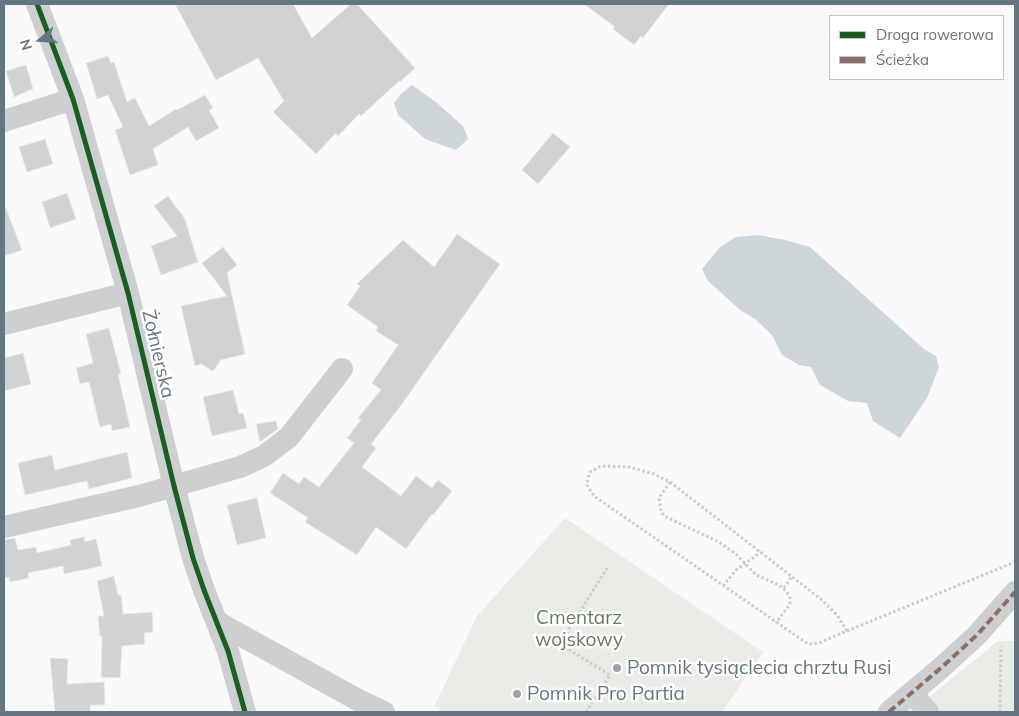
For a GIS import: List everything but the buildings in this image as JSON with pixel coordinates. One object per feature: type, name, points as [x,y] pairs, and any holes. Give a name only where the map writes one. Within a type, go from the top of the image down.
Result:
[{"type":"street","name":"Żołnierska","points":[[37,4],[73,99],[128,293],[174,486],[204,590],[228,651],[245,712]]},
{"type":"street","points":[[4,121],[73,99]]},
{"type":"street","points":[[4,324],[128,293]]},
{"type":"street","points":[[4,528],[139,496],[240,467],[264,456],[288,438],[342,369]]},
{"type":"street","points":[[889,712],[977,635],[1015,592]]},
{"type":"street","points":[[217,622],[359,706],[384,712]]},
{"type":"street","points":[[912,693],[928,712]]},
{"type":"path","points":[[847,632],[830,606],[670,482],[642,470],[629,467],[601,466],[590,472],[587,485],[589,490],[600,501],[776,624],[808,644],[819,643],[847,632],[1015,562]]},
{"type":"path","points":[[670,482],[659,498],[660,510],[664,516],[719,542],[732,551],[756,575],[784,588],[790,598],[790,604],[776,624]]},
{"type":"path","points":[[722,586],[744,563],[762,552]]},
{"type":"path","points":[[586,712],[610,675],[560,644],[607,568]]},
{"type":"path","points":[[784,588],[792,576]]},
{"type":"path","points":[[1000,712],[1001,646]]},
{"type":"green space","name":"Cmentarz wojskowy","points":[[565,518],[763,652],[722,712],[439,712],[440,709],[434,707],[477,616]]},
{"type":"green space","points":[[998,641],[1015,641],[1015,712],[927,712],[928,698]]},
{"type":"shaded area","points":[[412,85],[437,103],[463,126],[468,139],[456,150],[425,139],[398,115],[394,103]]},
{"type":"shaded area","points":[[758,235],[810,247],[924,349],[936,356],[939,367],[927,398],[900,438],[873,421],[867,403],[848,401],[820,385],[811,367],[799,365],[782,355],[772,335],[755,319],[740,310],[708,281],[702,269],[720,247],[736,237]]},
{"type":"marked path","points":[[889,712],[977,635],[1015,592]]},
{"type":"cycle path","points":[[37,4],[73,99],[128,293],[193,558],[228,651],[245,712]]},
{"type":"place","name":"Pomnik tysiąclecia chrztu Rusi","points":[[617,668]]},
{"type":"place","name":"Pomnik Pro Partia","points":[[517,694]]}]
